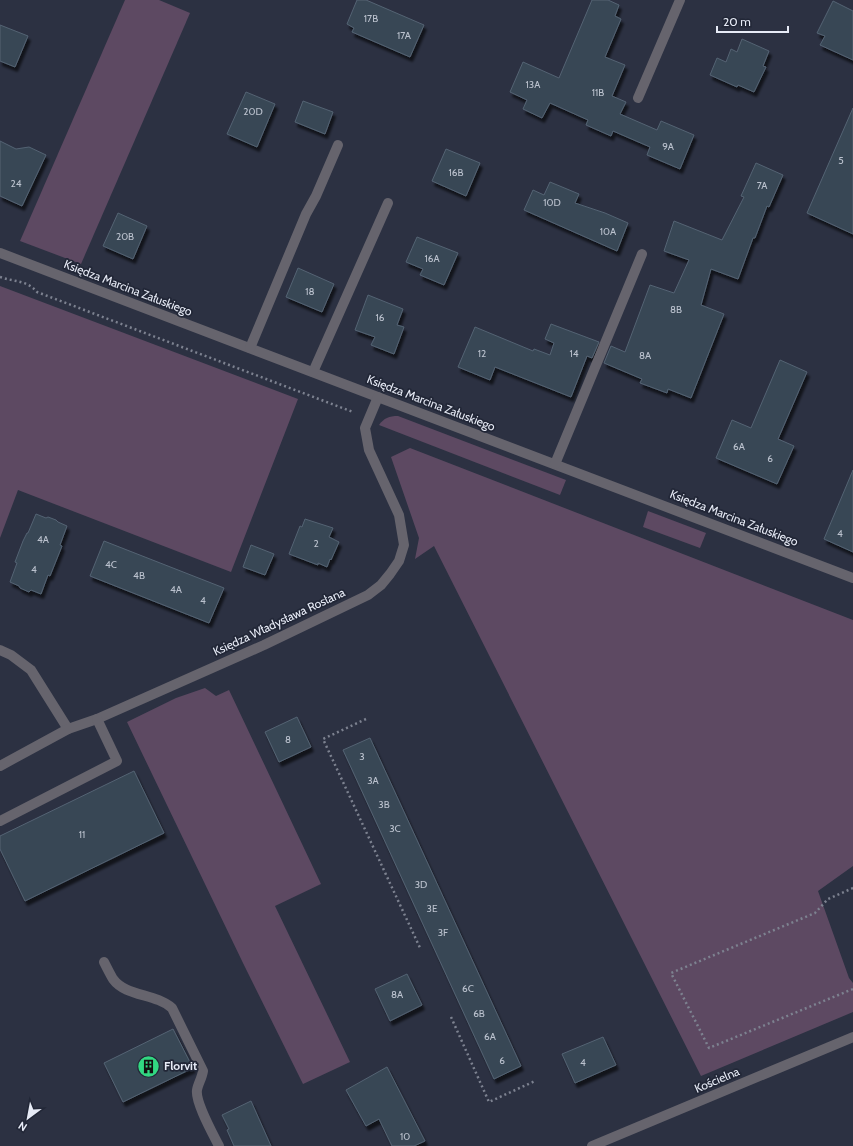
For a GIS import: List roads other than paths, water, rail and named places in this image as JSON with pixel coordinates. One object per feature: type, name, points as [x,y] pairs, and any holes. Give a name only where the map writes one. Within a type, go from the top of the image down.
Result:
[{"type":"street","points":[[638,98],[680,0]]},
{"type":"street","points":[[250,348],[306,214],[316,196],[338,145]]},
{"type":"street","points":[[313,372],[388,203]]},
{"type":"street","name":"Księdza Marcina Załuskiego","points":[[0,253],[853,578]]},
{"type":"street","points":[[555,464],[642,254]]},
{"type":"street","name":"Księdza Władysława Rosłana","points":[[0,766],[68,729],[97,718],[264,645],[368,594],[381,585],[399,561],[404,545],[399,515],[369,450],[366,428],[378,397]]},
{"type":"street","points":[[0,650],[11,655],[31,670],[68,729]]},
{"type":"street","points":[[0,821],[117,761],[97,718]]},
{"type":"street","points":[[104,962],[114,980],[125,989],[155,998],[166,1003],[172,1008],[203,1072],[197,1090],[198,1102],[219,1146]]},
{"type":"street","name":"Kościelna","points":[[592,1146],[853,1037]]},
{"type":"place","name":"Florvit","points":[[148,1066]]}]
